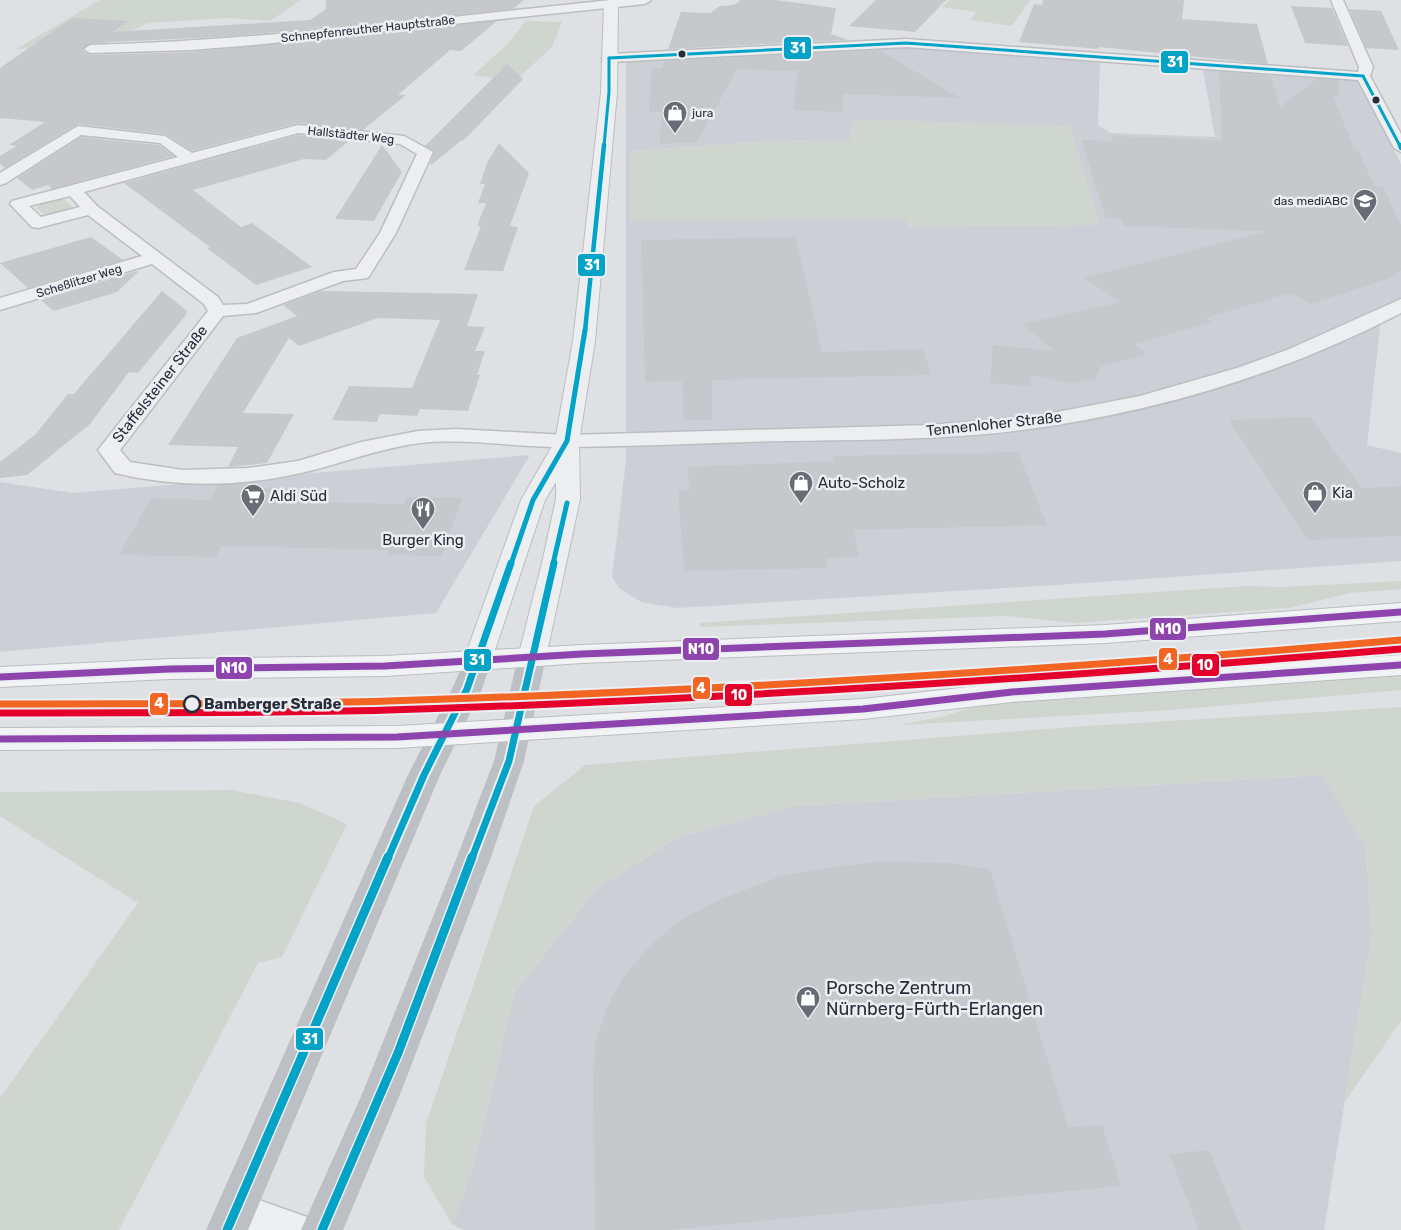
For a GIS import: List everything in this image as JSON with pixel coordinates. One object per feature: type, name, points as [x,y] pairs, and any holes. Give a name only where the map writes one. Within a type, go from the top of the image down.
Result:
[{"type":"main road","points":[[0,677],[170,669],[341,667],[477,662],[532,657],[1104,634],[1401,612]]},
{"type":"main road","points":[[322,1230],[382,1092],[471,866],[509,761],[532,657]]},
{"type":"main road","points":[[232,1220],[421,783],[477,662]]},
{"type":"main road","points":[[0,739],[331,739],[445,734],[880,708],[1012,692],[1401,665]]},
{"type":"street","name":"Schnepfenreuther Hauptstraße","points":[[90,49],[191,46],[646,0]]},
{"type":"street","points":[[1337,0],[1366,67],[1363,76],[1401,148]]},
{"type":"street","points":[[532,657],[556,563],[568,499],[567,441],[584,341],[609,92],[611,4]]},
{"type":"street","points":[[424,23],[437,11]]},
{"type":"street","points":[[609,58],[906,43],[1363,76]]},
{"type":"street","name":"Hallstädter Weg","points":[[78,189],[298,129],[404,140],[425,152],[388,233],[362,274],[340,276],[249,309],[217,311]]},
{"type":"street","points":[[0,180],[78,130],[165,140],[190,159]]},
{"type":"street","points":[[18,204],[78,189]]},
{"type":"street","name":"Staffelsteiner Straße","points":[[78,189],[91,209],[212,301],[217,311],[109,450],[123,468],[183,477],[248,476],[300,467],[369,447],[418,437],[456,435],[567,441]]},
{"type":"street","points":[[0,193],[18,204],[38,223],[91,209]]},
{"type":"street","name":"Scheßlitzer Weg","points":[[0,304],[157,258]]},
{"type":"street","name":"Tennenloher Straße","points":[[567,441],[962,430],[1075,415],[1158,398],[1215,382],[1312,347],[1401,305]]},
{"type":"street","points":[[477,662],[533,500],[567,441]]},
{"type":"street","points":[[232,1220],[294,1230]]},
{"type":"shaded area","points":[[100,0],[301,0],[270,21],[229,18],[147,23],[102,45],[16,49]]},
{"type":"shaded area","points":[[950,0],[1030,0],[1012,26],[971,20],[976,12],[942,7]]},
{"type":"shaded area","points":[[526,21],[562,22],[552,47],[515,81],[473,75],[507,45]]},
{"type":"shaded area","points":[[869,41],[1001,48],[1358,79],[1401,164],[1401,304],[1381,317],[1367,445],[1401,453],[1401,561],[1057,585],[677,608],[641,602],[619,588],[612,577],[626,461],[626,56]],"holes":[[[1100,62],[1203,70],[1215,137],[1110,133],[1098,125]],[[853,119],[1100,224],[909,227],[906,219],[631,151],[784,140],[850,142]]]},
{"type":"shaded area","points":[[853,119],[1070,126],[1100,225],[909,227],[906,219],[630,221],[630,151],[784,140],[849,142]]},
{"type":"shaded area","points":[[63,199],[75,209],[47,216],[36,208],[41,204]]},
{"type":"shaded area","points":[[530,455],[436,613],[0,652],[0,482],[73,493]]},
{"type":"shaded area","points":[[1401,581],[1401,589],[1350,593],[1289,608],[1075,623],[1006,616],[700,627],[699,623],[1246,586],[1282,587]]},
{"type":"shaded area","points":[[1401,671],[1401,690],[1172,710],[900,725],[945,716],[978,705]]},
{"type":"shaded area","points":[[1401,707],[1401,1021],[1344,1103],[1372,932],[1366,848],[1323,775],[796,806],[680,836],[596,889],[515,992],[471,1173],[452,1224],[424,1177],[426,1124],[534,806],[585,765],[1071,727]]},
{"type":"shaded area","points":[[1323,775],[1366,848],[1372,933],[1324,1230],[464,1230],[452,1224],[471,1173],[515,992],[596,889],[680,836],[796,806]]},
{"type":"shaded area","points":[[231,790],[300,803],[347,824],[282,957],[258,963],[119,1230],[0,1230],[0,1098],[138,903],[0,816],[0,792]]},
{"type":"building","points":[[326,0],[524,0],[513,9],[350,26],[220,37],[90,43],[82,50],[90,55],[191,52],[497,21],[461,51],[450,50],[398,95],[406,95],[363,130],[298,123],[192,151],[165,134],[78,124],[5,168],[0,164],[0,156],[16,146],[9,145],[45,122],[0,118],[0,68],[72,18],[128,21],[112,32],[310,20],[326,9]]},
{"type":"building","points":[[741,0],[775,0],[836,8],[831,34],[848,40],[668,49],[681,12],[710,13],[720,6],[734,5]]},
{"type":"building","points":[[876,0],[946,0],[915,32],[849,26]]},
{"type":"building","points":[[1043,0],[1184,0],[1182,19],[1257,24],[1268,64],[1099,47],[1098,49],[1019,42],[1034,4],[1042,5]]},
{"type":"building","points":[[1291,6],[1332,8],[1348,46],[1305,43]]},
{"type":"building","points":[[1349,9],[1381,11],[1399,50],[1366,48]]},
{"type":"building","points":[[879,50],[960,98],[843,94],[843,112],[793,110],[798,71],[737,69],[697,142],[660,144],[661,112],[649,112],[651,68],[662,68],[664,61]]},
{"type":"building","points":[[507,64],[523,79],[463,141],[431,165],[435,151],[425,146]]},
{"type":"building","points":[[1219,72],[1271,76],[1280,107],[1316,79],[1338,80],[1339,94],[1333,97],[1355,150],[1358,150],[1375,187],[1383,187],[1401,225],[1401,270],[1390,278],[1310,304],[1291,293],[1205,318],[1212,322],[1134,344],[1147,354],[1100,367],[1094,382],[1090,379],[1073,384],[1031,375],[1030,387],[990,383],[993,345],[1055,351],[1022,324],[1121,302],[1084,278],[1267,231],[1124,226],[1122,219],[1106,218],[1081,140],[1114,141],[1112,136],[1222,140]]},
{"type":"building","points":[[298,135],[350,140],[326,160],[304,159],[193,190],[241,227],[252,223],[312,267],[256,285],[207,248],[210,247],[124,183]]},
{"type":"building","points":[[81,137],[159,145],[174,156],[52,189],[48,185],[32,190],[17,178]]},
{"type":"building","points":[[499,143],[529,173],[510,226],[518,227],[503,271],[464,270],[481,226],[477,226],[486,203],[478,203],[485,184],[480,184],[487,163]]},
{"type":"building","points":[[382,145],[402,172],[374,221],[335,219]]},
{"type":"building","points":[[91,237],[123,260],[28,288],[0,263]]},
{"type":"building","points":[[796,237],[822,352],[923,349],[931,375],[712,380],[712,420],[683,420],[682,381],[645,382],[641,240]]},
{"type":"building","points":[[137,271],[117,292],[54,311],[41,300]]},
{"type":"building","points":[[162,291],[187,311],[186,315],[138,373],[129,372],[90,424],[27,475],[0,478],[0,462],[35,435],[68,394],[74,394]]},
{"type":"building","points":[[321,291],[478,294],[467,326],[485,327],[475,351],[485,351],[477,375],[480,375],[468,411],[420,409],[417,416],[380,414],[377,422],[332,420],[349,386],[412,388],[440,320],[378,318],[299,346],[289,338],[243,413],[294,414],[267,463],[228,467],[238,447],[168,445],[237,338],[297,316],[283,305]]},
{"type":"building","points":[[1310,417],[1362,488],[1401,486],[1401,536],[1308,540],[1229,420]]},
{"type":"building","points":[[1018,452],[1047,525],[854,530],[859,557],[826,558],[828,568],[684,571],[678,490],[690,490],[687,467],[833,461],[833,456]]},
{"type":"building","name":"Aldi Süd","points":[[257,483],[253,491],[279,486],[281,501],[404,504],[407,497],[462,498],[442,556],[387,555],[389,550],[221,546],[216,557],[119,555],[151,498],[210,500],[218,485]]},
{"type":"building","points":[[883,861],[948,863],[990,869],[1068,1127],[1102,1125],[1121,1186],[668,1230],[595,1230],[593,1083],[595,1043],[606,1009],[623,977],[650,946],[679,921],[719,900],[781,876]]},
{"type":"building","points":[[1209,1150],[1242,1230],[1199,1230],[1169,1154]]},
{"type":"transit line","name":"31","points":[[609,58],[906,43],[1363,76]]},
{"type":"transit line","name":"31","points":[[227,1230],[424,775],[467,689],[533,500],[567,441],[584,341],[609,92],[609,58]]},
{"type":"transit line","name":"31","points":[[1363,76],[1401,148]]},
{"type":"transit line","name":"31","points":[[322,1230],[398,1053],[509,761],[567,503]]},
{"type":"transit line","name":"N10","points":[[0,677],[170,669],[385,666],[582,654],[1105,634],[1401,612]]},
{"type":"transit line","name":"4","points":[[0,704],[340,702],[641,691],[1022,670],[1401,640]]},
{"type":"transit line","name":"10","points":[[0,713],[340,711],[641,700],[1022,678],[1401,649]]},
{"type":"transit line","name":"N10","points":[[0,739],[397,737],[863,709],[1012,692],[1401,665]]},
{"type":"place","name":"jura","points":[[675,134]]},
{"type":"place","name":"das mediABC","points":[[1365,222]]},
{"type":"place","name":"Auto-Scholz","points":[[801,504]]},
{"type":"place","name":"Kia","points":[[1315,514]]},
{"type":"place","name":"Aldi Süd","points":[[253,517]]},
{"type":"place","name":"Burger King","points":[[423,530]]},
{"type":"place","name":"Bamberger Straße","points":[[192,704]]},
{"type":"place","name":"Porsche Zentrum Nürnberg-Fürth-Erlangen","points":[[808,1019]]}]
